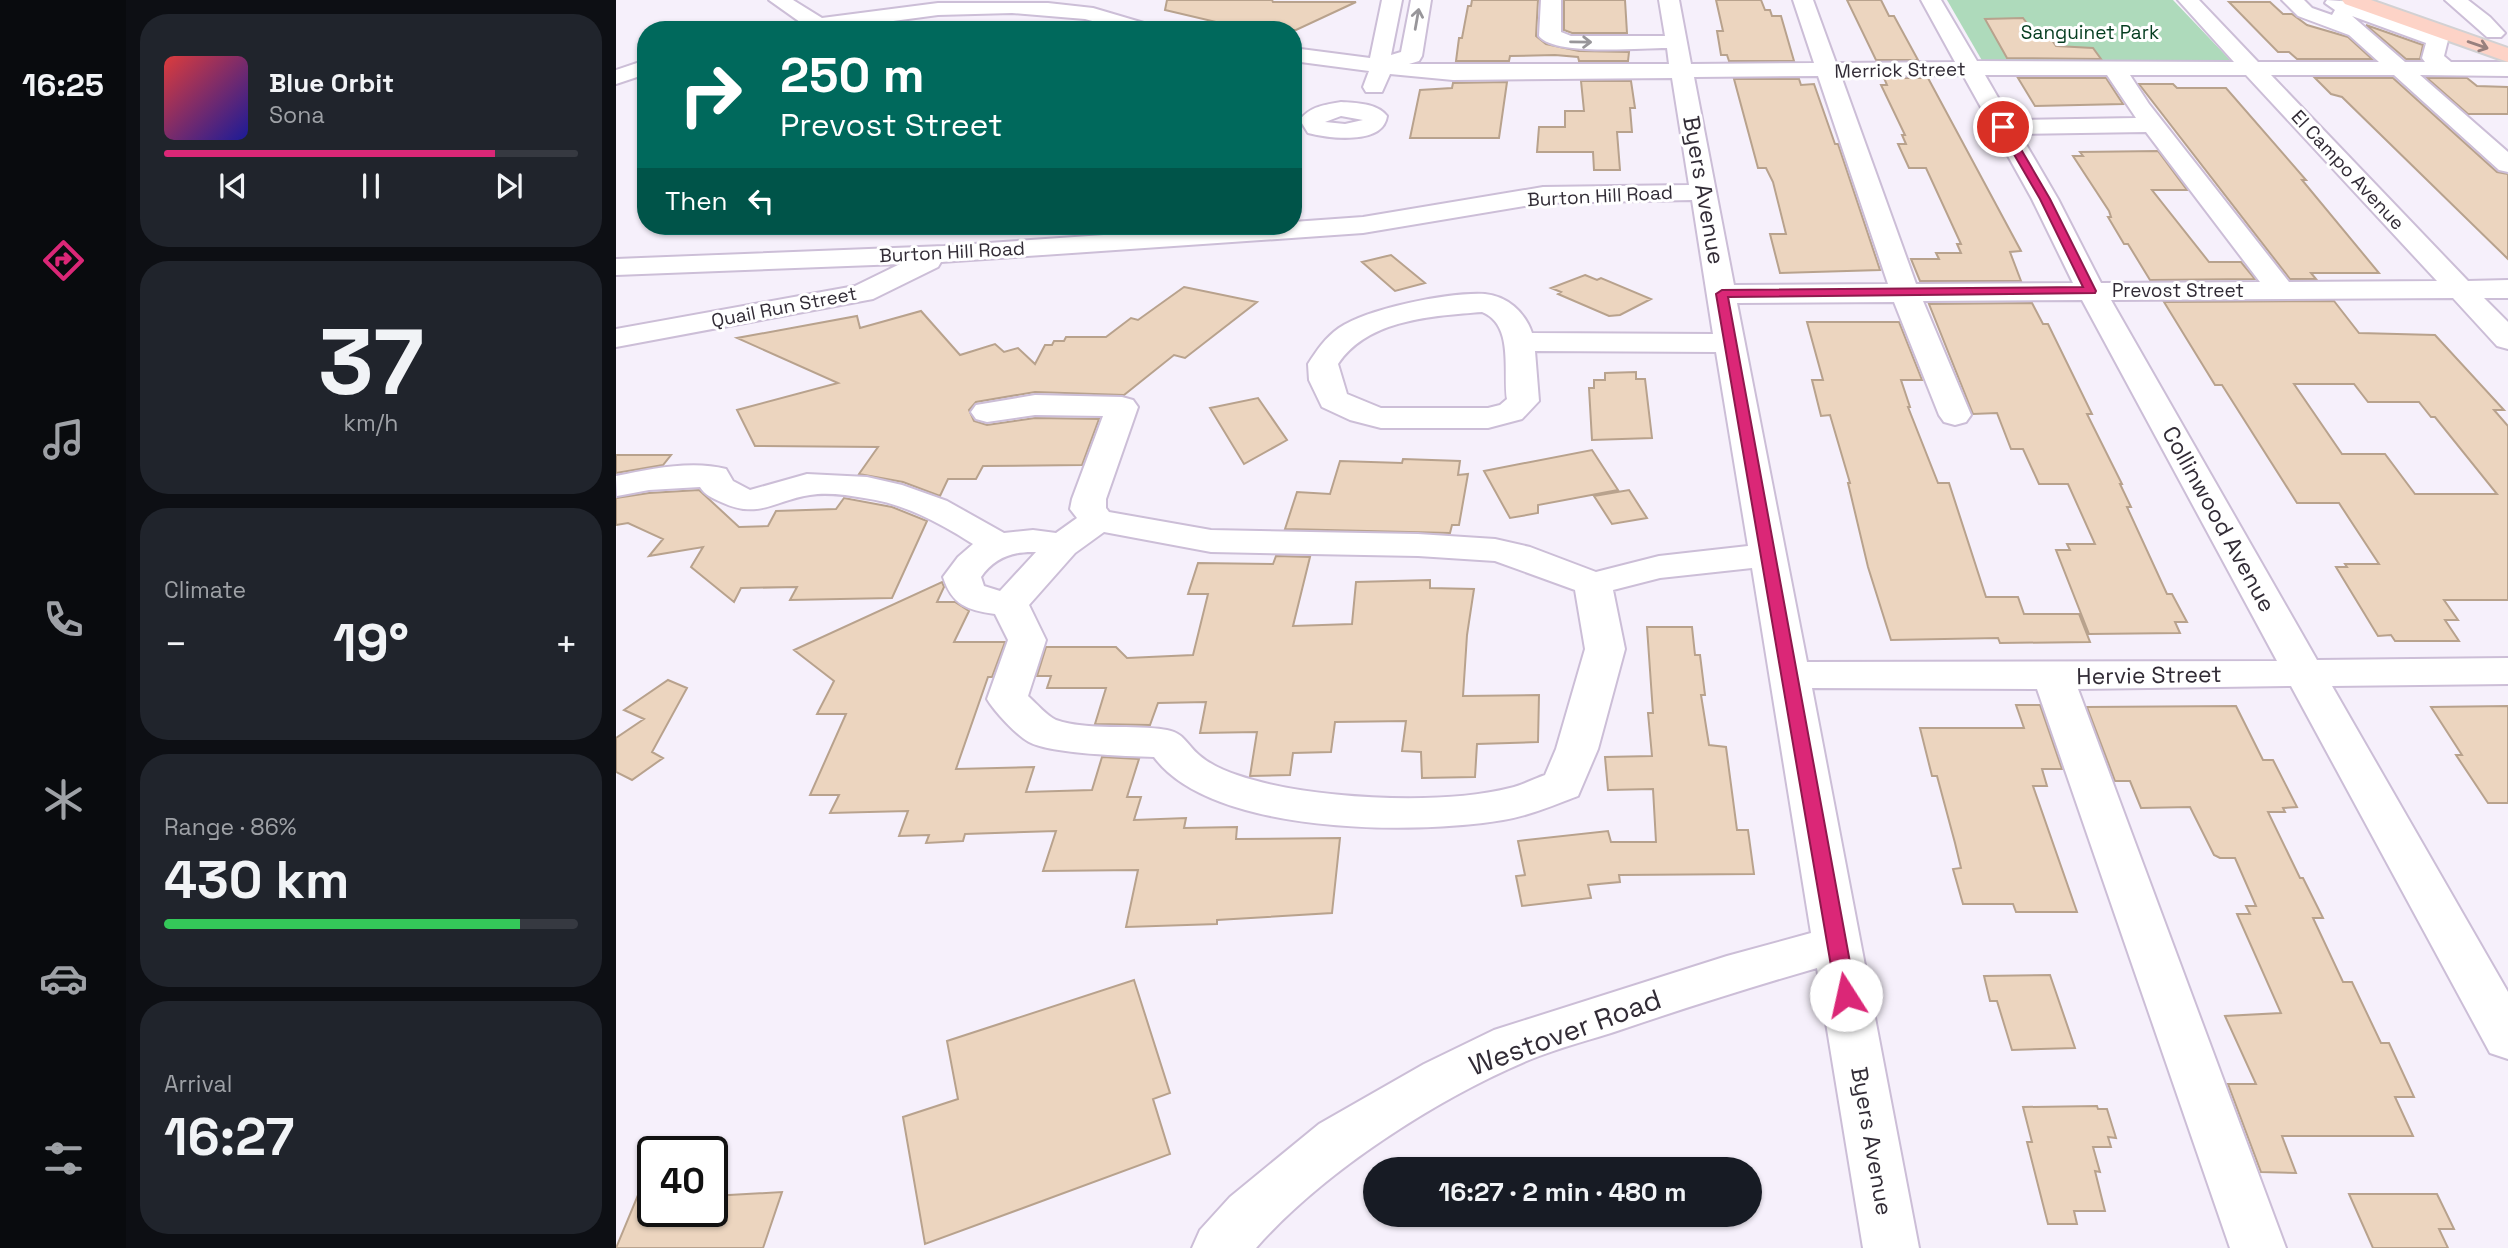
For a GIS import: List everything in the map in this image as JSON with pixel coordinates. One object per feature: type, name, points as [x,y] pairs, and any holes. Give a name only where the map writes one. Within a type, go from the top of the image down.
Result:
[{"type":"main road","points":[[2391,11],[2504,40]]},
{"type":"street","points":[[779,0],[812,21]]},
{"type":"street","points":[[1303,120],[1331,111],[1360,110],[1373,89],[1382,65],[1380,53],[1392,0]]},
{"type":"street","points":[[1382,65],[1410,56],[1421,0]]},
{"type":"street","points":[[1551,0],[1550,36],[1554,39],[1680,57]]},
{"type":"street","name":"Byers Avenue","points":[[1669,0],[1891,1248]]},
{"type":"street","points":[[1802,0],[1905,292],[1955,415]]},
{"type":"street","name":"Collinwood Avenue","points":[[1931,0],[2045,199],[2091,291],[2508,1038]]},
{"type":"street","name":"El Campo Avenue","points":[[2188,0],[2508,340]]},
{"type":"street","points":[[2292,0],[2305,12],[2355,30],[2424,70],[2508,140]]},
{"type":"street","points":[[2455,0],[2504,40]]},
{"type":"street","points":[[2355,30],[2341,17],[2342,2],[2391,11],[2437,40],[2433,58],[2424,70]]},
{"type":"street","points":[[841,21],[915,8],[1006,6],[1088,13],[1116,21]]},
{"type":"street","name":"Merrick Street","points":[[1302,55],[1414,71],[1453,73],[1680,57],[1825,71],[1969,68],[2508,69]]},
{"type":"street","points":[[2115,68],[2140,118],[2281,290]]},
{"type":"street","points":[[616,77],[637,70]]},
{"type":"street","points":[[2424,70],[2508,165]]},
{"type":"street","points":[[1999,119],[2140,118]]},
{"type":"street","name":"Burton Hill Road","points":[[1302,229],[1363,225],[1543,195],[1705,192]]},
{"type":"street","name":"Burton Hill Road","points":[[616,267],[944,254],[1219,235]]},
{"type":"street","name":"Quail Run Street","points":[[616,338],[863,293],[944,254]]},
{"type":"street","name":"Prevost Street","points":[[1722,294],[2508,289]]},
{"type":"street","points":[[1485,303],[1499,307],[1513,318],[1520,342],[1520,386],[1523,401],[1511,412],[1488,418],[1381,418],[1361,413],[1334,400],[1325,380],[1325,360],[1352,331],[1381,320],[1446,307],[1485,303]]},
{"type":"street","points":[[1520,342],[1730,343]]},
{"type":"street","points":[[987,412],[1035,405],[1122,407],[1089,499],[1088,509],[1097,520],[1210,541],[1418,545],[1495,550],[1517,555],[1592,584],[1670,565],[1770,556]]},
{"type":"street","points":[[617,486],[649,480],[714,476],[717,487],[751,501],[811,484],[871,486],[913,499],[956,517],[1000,546]]},
{"type":"street","points":[[1009,604],[1062,545],[1097,520]]},
{"type":"street","points":[[1009,604],[984,601],[967,592],[962,578],[971,562],[989,549],[1014,541],[1041,540],[1062,545]]},
{"type":"street","points":[[1009,604],[1027,640],[1007,699],[1043,732],[1099,740],[1166,744],[1186,767],[1242,794],[1307,806],[1378,812],[1503,805],[1563,785],[1577,749],[1605,649],[1592,584]]},
{"type":"street","name":"Hervie Street","points":[[1790,675],[2053,676],[2508,671]]},
{"type":"street","points":[[2053,676],[2258,1248]]},
{"type":"street","name":"Westover Road","points":[[1220,1248],[1250,1215],[1338,1140],[1442,1079],[1512,1045],[1727,975],[1837,944]]},
{"type":"green space","name":"Sanguinet Park","points":[[1947,0],[2173,0],[2233,63],[1984,64]]},
{"type":"building","points":[[1167,0],[1356,2],[1302,27],[1302,21],[1212,21],[1165,10]]},
{"type":"building","points":[[1472,0],[1538,0],[1536,36],[1546,44],[1579,51],[1629,52],[1628,61],[1579,61],[1578,57],[1555,55],[1510,56],[1509,61],[1456,61],[1459,38],[1462,38],[1468,6],[1471,6]]},
{"type":"building","points":[[1564,0],[1625,0],[1627,33],[1572,33],[1564,30]]},
{"type":"building","points":[[1716,0],[1761,0],[1765,10],[1770,10],[1772,16],[1781,16],[1794,61],[1729,61],[1727,55],[1721,55],[1717,31],[1723,31]]},
{"type":"building","points":[[1847,0],[1881,0],[1889,16],[1894,16],[1918,60],[1876,60]]},
{"type":"building","points":[[2229,2],[2270,2],[2283,14],[2292,14],[2307,25],[2348,37],[2372,59],[2297,59],[2289,52],[2278,52]]},
{"type":"building","points":[[2023,18],[2032,30],[2045,30],[2056,46],[2093,48],[2101,59],[2007,58],[1985,19]]},
{"type":"building","points":[[2366,25],[2423,45],[2420,59],[2406,59]]},
{"type":"building","points":[[1884,78],[1928,78],[2021,251],[2010,252],[2021,281],[1920,281],[1911,259],[1939,259],[1936,253],[1961,253],[1957,244],[1961,244],[1926,168],[1909,168],[1898,144],[1906,144],[1902,135],[1905,135],[1881,85],[1887,85]]},
{"type":"building","points":[[2018,78],[2106,78],[2123,104],[2035,106]]},
{"type":"building","points":[[2315,78],[2393,78],[2497,172],[2508,174],[2508,259],[2342,97],[2331,94]]},
{"type":"building","points":[[2427,78],[2467,78],[2477,86],[2508,87],[2508,114],[2468,114]]},
{"type":"building","points":[[1734,79],[1799,79],[1801,85],[1814,84],[1835,144],[1838,144],[1880,270],[1780,273],[1770,234],[1786,234],[1773,182],[1766,168],[1758,168]]},
{"type":"building","points":[[1581,81],[1631,81],[1635,108],[1630,108],[1632,132],[1617,132],[1620,170],[1594,170],[1593,152],[1537,152],[1539,127],[1565,127],[1565,111],[1584,111]]},
{"type":"building","points":[[1507,82],[1499,138],[1410,138],[1420,90],[1452,88],[1453,83]]},
{"type":"building","points":[[2139,84],[2173,84],[2177,88],[2226,88],[2306,180],[2302,180],[2379,273],[2311,273],[2316,279],[2290,279]]},
{"type":"building","points":[[2158,151],[2187,190],[2152,190],[2209,262],[2241,262],[2255,279],[2150,280],[2128,244],[2124,244],[2108,217],[2111,217],[2109,211],[2073,156],[2083,156],[2080,152]]},
{"type":"building","points":[[1391,255],[1425,283],[1395,291],[1362,262]]},
{"type":"building","points":[[1585,275],[1597,280],[1601,278],[1651,299],[1620,315],[1609,316],[1558,294],[1561,292],[1551,288]]},
{"type":"building","points":[[1184,287],[1257,302],[1185,358],[1174,355],[1124,395],[1035,392],[976,402],[969,410],[974,421],[987,425],[1035,418],[1099,419],[1082,465],[983,466],[976,479],[948,479],[940,496],[903,482],[859,474],[878,447],[755,446],[737,410],[838,383],[737,338],[857,316],[860,328],[921,311],[960,355],[995,344],[1004,352],[1018,348],[1035,364],[1045,345],[1064,341],[1066,337],[1106,337],[1131,318],[1138,320]]},
{"type":"building","points":[[2334,301],[2359,333],[2435,335],[2504,410],[2494,410],[2508,426],[2508,600],[2444,600],[2458,620],[2445,620],[2459,641],[2395,641],[2391,635],[2378,636],[2336,567],[2347,567],[2345,564],[2379,564],[2339,503],[2297,503],[2222,385],[2215,385],[2164,302]],"holes":[[[2294,384],[2354,384],[2368,402],[2419,402],[2431,417],[2435,417],[2497,494],[2415,494],[2385,454],[2342,454]]]},
{"type":"building","points":[[2032,303],[2043,324],[2048,324],[2092,414],[2087,414],[2122,484],[2131,507],[2127,507],[2167,594],[2172,594],[2187,622],[2175,622],[2180,633],[2089,634],[2056,550],[2070,550],[2067,544],[2095,544],[2068,484],[2039,484],[2023,449],[2011,449],[1997,413],[1973,414],[1929,304]]},
{"type":"building","points":[[1807,322],[1899,322],[1922,380],[1901,380],[1908,407],[1938,483],[1949,483],[1986,597],[2018,597],[2024,614],[2079,614],[2090,642],[2000,643],[1998,638],[1891,640],[1868,567],[1850,483],[1830,415],[1821,416],[1812,380],[1823,380]]},
{"type":"building","points":[[1636,372],[1636,379],[1645,379],[1652,438],[1592,440],[1589,388],[1594,388],[1594,380],[1605,380],[1605,373]]},
{"type":"building","points":[[1258,398],[1287,440],[1244,464],[1210,408]]},
{"type":"building","points":[[1592,450],[1618,490],[1538,505],[1538,513],[1510,518],[1484,471]]},
{"type":"building","points":[[616,455],[671,455],[663,465],[616,473]]},
{"type":"building","points":[[1403,459],[1460,461],[1458,475],[1468,474],[1459,525],[1452,525],[1450,533],[1285,529],[1297,492],[1330,494],[1340,461],[1402,463]]},
{"type":"building","points":[[699,490],[739,527],[768,526],[776,511],[836,509],[844,498],[892,507],[927,521],[892,598],[790,600],[797,587],[741,588],[734,602],[691,567],[703,547],[649,556],[663,539],[628,523],[616,525],[616,498]]},
{"type":"building","points":[[1629,490],[1647,518],[1612,524],[1594,496]]},
{"type":"building","points":[[1276,556],[1310,557],[1293,626],[1352,624],[1356,582],[1430,580],[1430,588],[1474,589],[1467,635],[1463,696],[1539,695],[1538,742],[1477,744],[1475,777],[1422,778],[1421,752],[1402,751],[1406,721],[1335,722],[1331,752],[1293,753],[1290,775],[1250,776],[1257,732],[1200,733],[1206,702],[1158,703],[1150,725],[1095,724],[1106,688],[1047,688],[1051,676],[1037,676],[1046,647],[1116,647],[1127,658],[1193,655],[1208,594],[1188,594],[1198,563],[1273,564]]},
{"type":"building","points":[[942,582],[944,587],[937,602],[955,602],[969,611],[954,642],[1005,642],[992,677],[988,677],[956,769],[1034,767],[1026,792],[1092,790],[1102,757],[1139,759],[1127,797],[1141,797],[1134,820],[1186,818],[1184,828],[1237,827],[1236,839],[1340,838],[1332,913],[1217,920],[1217,924],[1126,927],[1138,870],[1043,871],[1056,831],[965,834],[963,841],[926,843],[929,835],[899,836],[908,811],[830,813],[839,795],[810,795],[846,714],[817,714],[834,681],[794,650]]},
{"type":"building","points":[[1647,627],[1692,627],[1695,655],[1700,655],[1705,695],[1701,695],[1709,745],[1726,747],[1737,830],[1748,830],[1754,874],[1619,875],[1620,882],[1588,885],[1591,898],[1522,906],[1516,876],[1525,875],[1518,841],[1608,831],[1611,842],[1656,842],[1653,789],[1608,790],[1605,757],[1652,756],[1648,713],[1653,713]]},
{"type":"building","points":[[668,680],[687,688],[652,752],[663,758],[632,780],[616,772],[616,738],[644,719],[624,710]]},
{"type":"building","points":[[2016,705],[2040,705],[2062,769],[2042,769],[2047,786],[2033,786],[2077,912],[2016,912],[2013,904],[1963,904],[1953,869],[1961,868],[1955,843],[1937,776],[1932,776],[1920,728],[2024,728]]},
{"type":"building","points":[[2236,706],[2263,760],[2273,760],[2297,807],[2283,808],[2285,812],[2268,812],[2323,918],[2313,918],[2343,982],[2352,982],[2381,1043],[2389,1043],[2414,1097],[2395,1097],[2413,1136],[2282,1136],[2296,1173],[2261,1172],[2228,1084],[2256,1084],[2225,1016],[2281,1013],[2237,914],[2250,914],[2246,906],[2256,906],[2235,858],[2220,858],[2214,855],[2190,807],[2141,808],[2130,781],[2115,781],[2087,707]]},
{"type":"building","points":[[2508,706],[2508,803],[2488,803],[2456,755],[2462,755],[2431,707]]},
{"type":"building","points":[[2050,975],[2075,1048],[2012,1050],[1997,1001],[1990,1001],[1984,976]]},
{"type":"building","points":[[1134,980],[1170,1093],[1153,1099],[1170,1154],[925,1244],[903,1117],[958,1099],[947,1041]]},
{"type":"building","points":[[2097,1106],[2098,1109],[2107,1109],[2116,1138],[2108,1137],[2111,1147],[2093,1147],[2100,1172],[2095,1171],[2105,1211],[2074,1211],[2077,1224],[2048,1224],[2027,1142],[2032,1142],[2023,1107]]},
{"type":"building","points":[[782,1192],[763,1248],[616,1248],[637,1197],[637,1227],[728,1227],[728,1195]]},
{"type":"building","points":[[2349,1194],[2437,1194],[2454,1229],[2439,1229],[2448,1248],[2373,1248]]},
{"type":"route","points":[[1846,995],[1722,294],[2091,291],[2045,199],[2003,127]]}]
